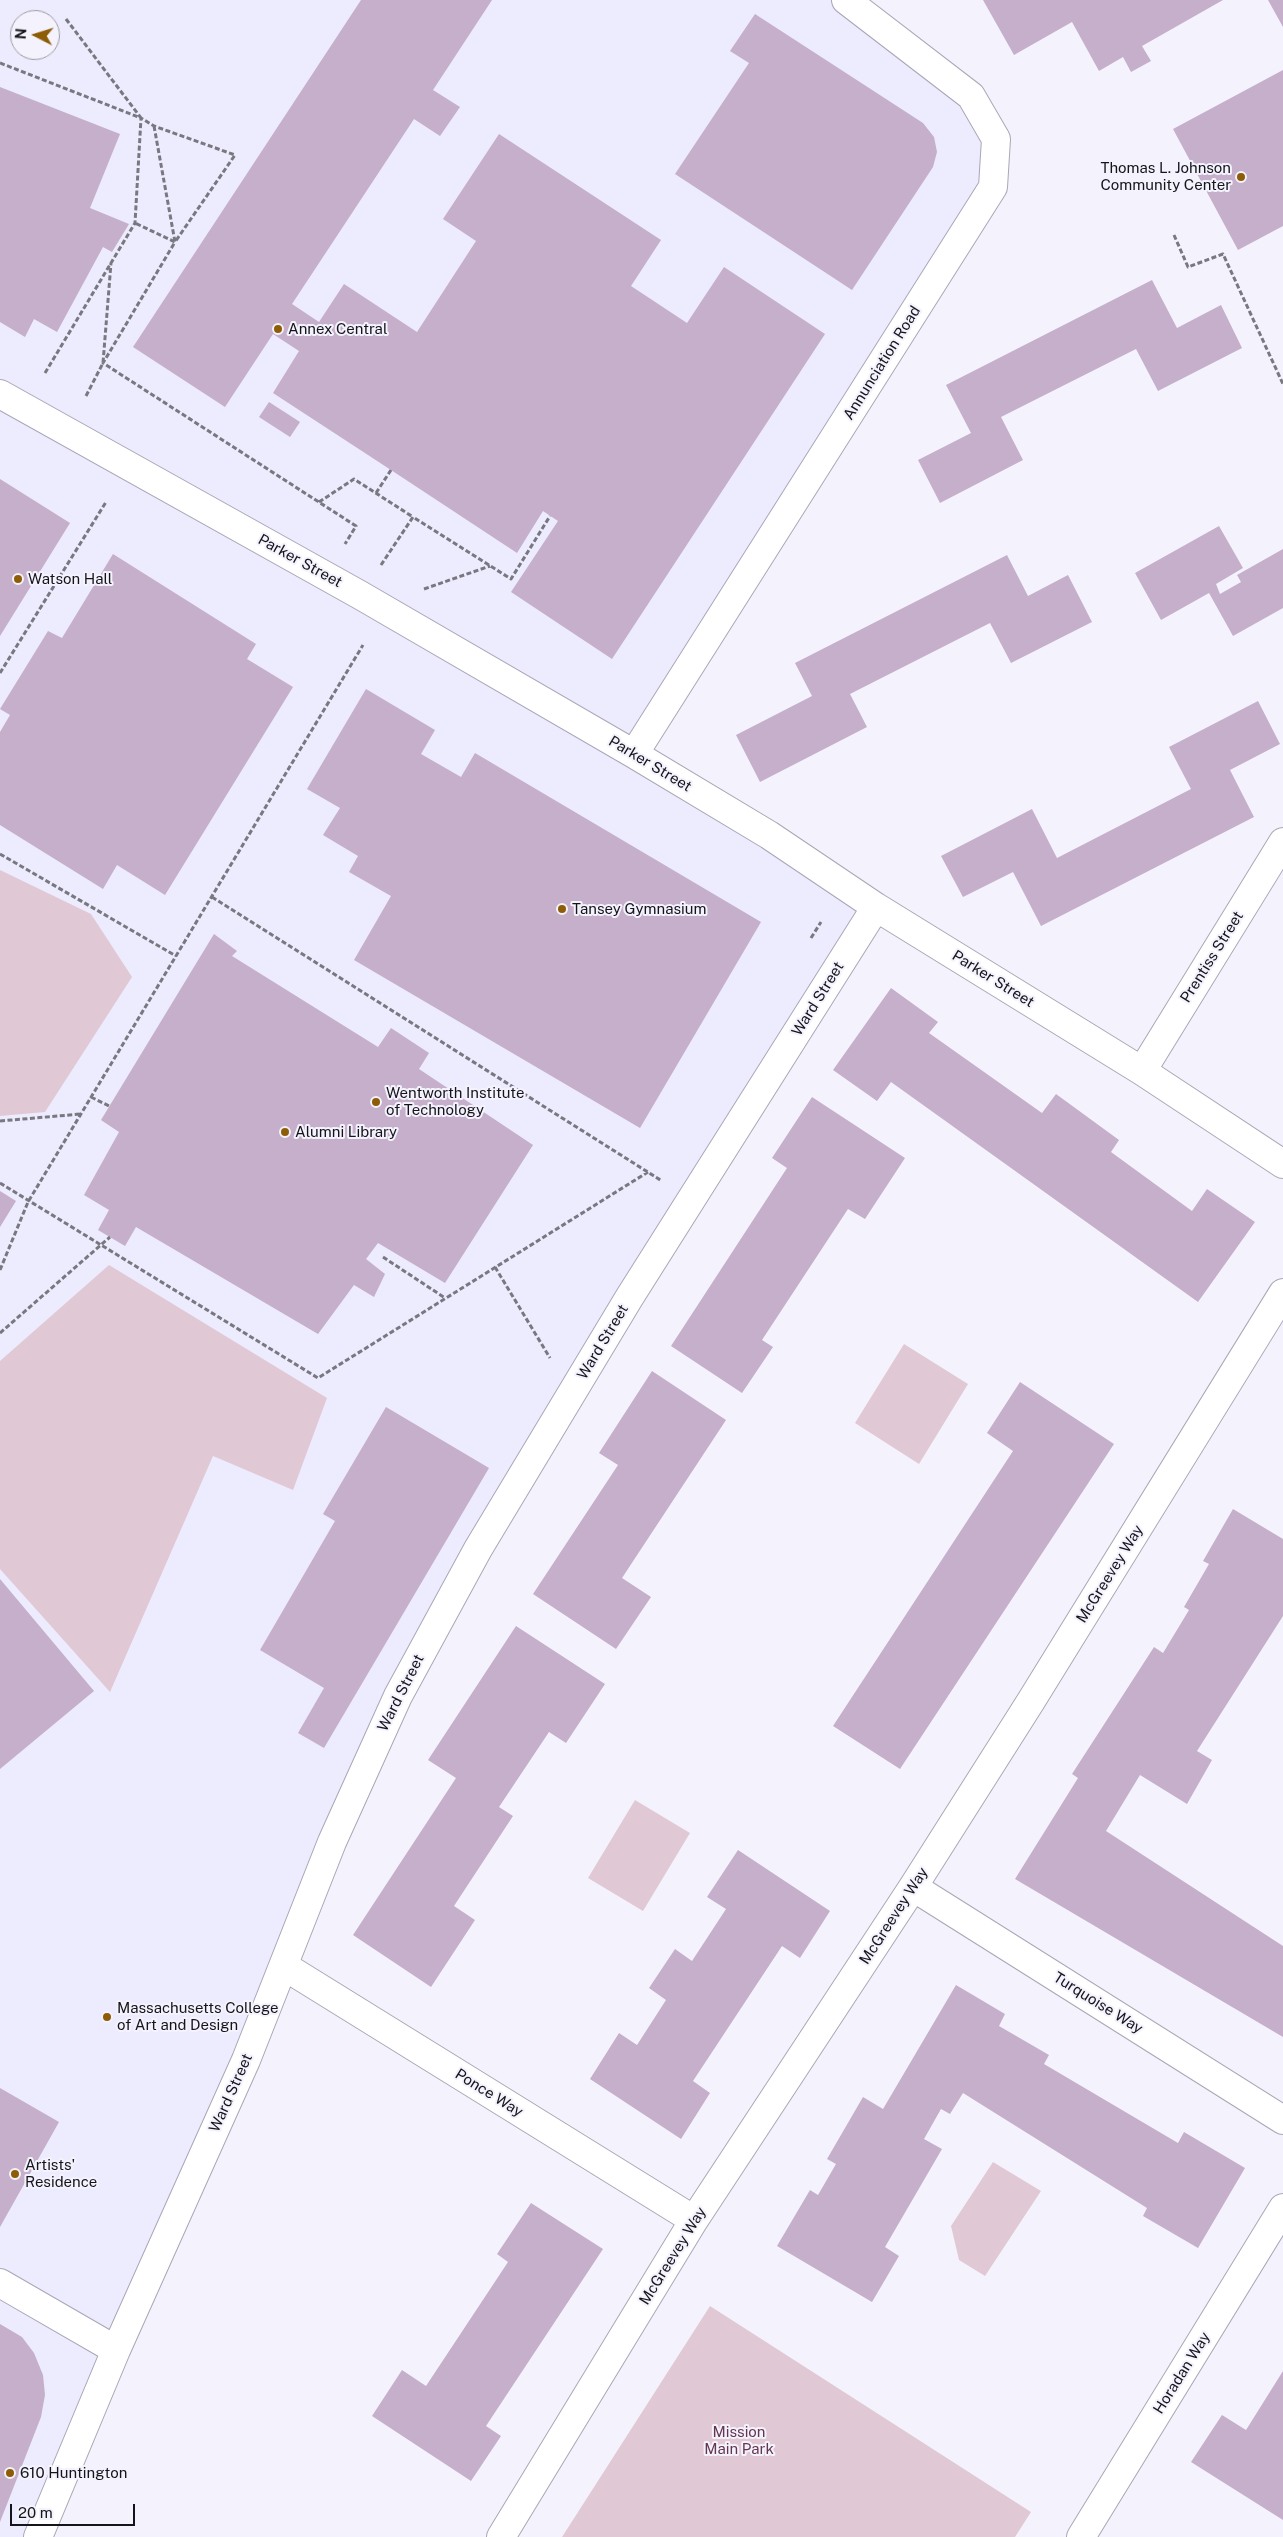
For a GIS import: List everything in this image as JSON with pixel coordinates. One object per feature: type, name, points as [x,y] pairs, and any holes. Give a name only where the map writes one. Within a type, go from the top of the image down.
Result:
[{"type":"street","name":"Annunciation Road","points":[[634,754],[993,186],[996,139],[971,96],[846,0]]},
{"type":"street","name":"Parker Street","points":[[0,394],[369,600],[769,835],[876,907],[1142,1071],[1283,1164]]},
{"type":"street","name":"Prentiss Street","points":[[1142,1071],[1283,842]]},
{"type":"street","name":"Ward Street","points":[[38,2537],[116,2350],[246,2060],[332,1842],[398,1696],[478,1549],[629,1298],[876,907]]},
{"type":"street","name":"McGreevey Way","points":[[501,2537],[694,2220],[913,1887],[1031,1701],[1283,1293]]},
{"type":"street","name":"Turquoise Way","points":[[913,1887],[1283,2120]]},
{"type":"street","name":"Ponce Way","points":[[284,1966],[694,2220]]},
{"type":"street","name":"Horadan Way","points":[[1081,2537],[1283,2208]]},
{"type":"street","points":[[0,2283],[116,2350]]},
{"type":"path","points":[[45,373],[135,223],[141,118],[66,19]]},
{"type":"path","points":[[0,63],[141,118],[154,126],[235,155],[175,242],[103,363],[86,396]]},
{"type":"path","points":[[154,126],[175,242]]},
{"type":"path","points":[[135,223],[175,242]]},
{"type":"path","points":[[1174,235],[1188,267],[1223,254],[1283,384]]},
{"type":"path","points":[[103,363],[111,262]]},
{"type":"path","points":[[103,363],[356,526],[345,544]]},
{"type":"path","points":[[376,493],[391,470]]},
{"type":"path","points":[[318,502],[354,479],[511,579],[550,516]]},
{"type":"path","points":[[0,672],[106,502]]},
{"type":"path","points":[[381,565],[413,516]]},
{"type":"path","points":[[424,589],[490,566]]},
{"type":"path","points":[[0,1270],[28,1202],[363,645]]},
{"type":"path","points":[[0,854],[176,956]]},
{"type":"path","points":[[212,897],[663,1181]]},
{"type":"path","points":[[805,947],[821,922]]},
{"type":"path","points":[[91,1097],[109,1106]]},
{"type":"path","points":[[0,1121],[81,1114]]},
{"type":"path","points":[[0,1183],[28,1202],[318,1378],[648,1172]]},
{"type":"path","points":[[658,1189],[668,1172]]},
{"type":"path","points":[[0,1333],[110,1237]]},
{"type":"path","points":[[383,1257],[445,1298]]},
{"type":"path","points":[[495,1267],[551,1360],[556,1352]]},
{"type":"shaded area","name":"Wentworth Institute of Technology","points":[[0,0],[846,0],[971,96],[993,187],[634,754],[876,907],[398,1696],[38,2537],[0,2537]]},
{"type":"green space","points":[[0,870],[91,914],[132,977],[45,1112],[0,1116]]},
{"type":"green space","points":[[109,1265],[327,1398],[293,1490],[213,1456],[110,1692],[0,1569],[0,1361]]},
{"type":"green space","points":[[904,1344],[968,1384],[919,1464],[855,1423]]},
{"type":"green space","points":[[635,1800],[690,1833],[643,1911],[588,1878]]},
{"type":"green space","points":[[993,2162],[1041,2191],[985,2276],[959,2260],[951,2226]]},
{"type":"green space","name":"Mission Main Park","points":[[710,2306],[1031,2512],[1015,2537],[562,2537]]},
{"type":"building","name":"Annex Central","points":[[361,0],[492,0],[433,90],[460,107],[440,136],[414,119],[292,304],[319,322],[344,284],[417,332],[476,241],[443,219],[499,134],[661,240],[631,286],[687,323],[724,267],[825,334],[612,659],[511,592],[558,521],[543,511],[517,553],[273,393],[299,351],[273,334],[225,407],[133,347]]},
{"type":"building","points":[[983,0],[1223,0],[1142,46],[1151,61],[1131,72],[1123,57],[1099,71],[1072,22],[1014,55]]},
{"type":"building","points":[[1268,0],[1283,0],[1283,27]]},
{"type":"building","points":[[755,14],[923,123],[934,137],[937,152],[933,167],[852,290],[675,174],[749,63],[730,51]]},
{"type":"building","name":"Thomas L. Johnson Community Center","points":[[1283,70],[1283,226],[1238,250],[1173,129]]},
{"type":"building","points":[[0,87],[120,134],[90,208],[129,224],[112,252],[103,247],[57,332],[34,319],[25,337],[0,322]]},
{"type":"building","points":[[1152,280],[1177,328],[1221,305],[1242,348],[1158,391],[1136,349],[1001,417],[1023,460],[940,503],[918,460],[971,433],[946,385]]},
{"type":"building","points":[[269,402],[300,422],[290,437],[259,417]]},
{"type":"building","name":"Watson Hall","points":[[0,479],[70,523],[0,636]]},
{"type":"building","points":[[1219,526],[1243,568],[1216,584],[1220,594],[1241,582],[1237,575],[1283,549],[1283,608],[1233,636],[1209,593],[1161,620],[1135,573]]},
{"type":"building","points":[[113,554],[256,644],[247,659],[293,687],[165,895],[117,865],[103,889],[0,825],[0,732],[10,715],[0,709],[48,631],[62,638]]},
{"type":"building","points":[[1007,555],[1028,596],[1068,575],[1092,622],[1011,663],[990,623],[850,694],[867,727],[760,782],[736,735],[812,696],[795,663]]},
{"type":"building","name":"Tansey Gymnasium","points":[[366,689],[435,730],[421,754],[461,777],[475,753],[761,922],[640,1128],[354,960],[391,896],[349,872],[358,856],[323,835],[340,808],[307,789]]},
{"type":"building","points":[[1258,701],[1280,744],[1230,770],[1254,817],[1041,926],[1013,872],[963,897],[941,856],[1032,809],[1057,858],[1191,789],[1169,747]]},
{"type":"building","points":[[214,934],[237,951],[232,956],[378,1047],[391,1028],[429,1053],[419,1069],[533,1145],[445,1283],[378,1243],[366,1259],[385,1274],[374,1297],[354,1285],[318,1334],[136,1227],[125,1246],[98,1230],[109,1210],[84,1195],[119,1132],[101,1120]]},
{"type":"building","points":[[891,988],[938,1022],[929,1033],[1042,1113],[1056,1094],[1119,1140],[1111,1152],[1192,1211],[1207,1189],[1255,1222],[1198,1302],[891,1082],[877,1101],[833,1070]]},
{"type":"building","points":[[812,1097],[905,1158],[865,1219],[848,1209],[762,1340],[773,1347],[742,1393],[671,1346],[787,1168],[772,1158]]},
{"type":"building","points":[[0,1191],[16,1201],[0,1227]]},
{"type":"building","points":[[652,1371],[726,1420],[622,1578],[651,1597],[616,1649],[533,1594],[618,1465],[599,1453]]},
{"type":"building","points":[[1020,1382],[1114,1444],[900,1769],[833,1726],[1013,1451],[987,1433]]},
{"type":"building","points":[[386,1407],[489,1468],[324,1748],[298,1733],[324,1688],[260,1650],[335,1521],[323,1514]]},
{"type":"building","points":[[1233,1509],[1283,1539],[1283,1616],[1197,1751],[1212,1760],[1187,1804],[1140,1775],[1106,1831],[1283,1946],[1283,2037],[1015,1879],[1078,1778],[1072,1774],[1154,1647],[1163,1653],[1189,1610],[1184,1607],[1209,1564],[1203,1561]]},
{"type":"building","points":[[0,1579],[94,1691],[0,1769]]},
{"type":"building","points":[[516,1626],[605,1684],[566,1743],[549,1732],[499,1807],[513,1816],[454,1906],[475,1920],[431,1987],[353,1935],[456,1778],[428,1760]]},
{"type":"building","points":[[738,1850],[830,1911],[800,1958],[782,1946],[693,2081],[710,2093],[681,2139],[590,2079],[619,2033],[637,2045],[666,2000],[649,1988],[675,1949],[692,1961],[726,1909],[707,1897]]},
{"type":"building","points":[[956,1985],[1005,2014],[999,2026],[1049,2055],[1044,2064],[1178,2143],[1184,2132],[1245,2168],[1198,2248],[1143,2216],[1147,2208],[963,2093],[950,2114],[941,2109],[924,2139],[942,2149],[885,2247],[899,2256],[872,2302],[777,2246],[810,2190],[818,2195],[836,2164],[827,2159],[863,2097],[883,2109]]},
{"type":"building","name":"Artists' Residence","points":[[0,2088],[59,2122],[0,2227]]},
{"type":"building","points":[[531,2203],[603,2249],[486,2426],[501,2436],[471,2481],[372,2416],[402,2370],[426,2386],[508,2262],[497,2254]]},
{"type":"building","name":"610 Huntington","points":[[0,2324],[22,2337],[34,2353],[43,2375],[45,2395],[41,2417],[0,2522]]},
{"type":"building","points":[[1283,2371],[1283,2520],[1191,2462],[1222,2415],[1246,2430]]},
{"type":"place","name":"Thomas L. Johnson Community Center","points":[[1241,177]]},
{"type":"place","name":"Annex Central","points":[[278,329]]},
{"type":"place","name":"Watson Hall","points":[[18,579]]},
{"type":"place","name":"Tansey Gymnasium","points":[[562,909]]},
{"type":"place","name":"Wentworth Institute of Technology","points":[[376,1102]]},
{"type":"place","name":"Alumni Library","points":[[285,1132]]},
{"type":"place","name":"Massachusetts College of Art and Design","points":[[107,2017]]},
{"type":"place","name":"Artists' Residence","points":[[15,2174]]},
{"type":"place","name":"610 Huntington","points":[[10,2473]]}]
